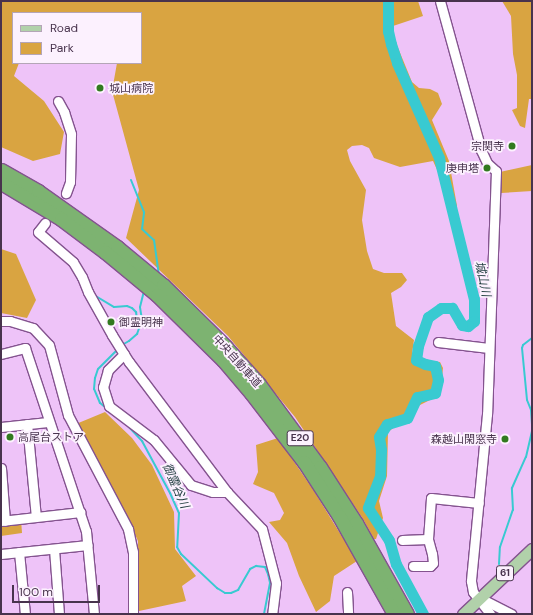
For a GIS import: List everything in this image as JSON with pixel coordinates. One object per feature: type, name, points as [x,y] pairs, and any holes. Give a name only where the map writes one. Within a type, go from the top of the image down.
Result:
[{"type":"highway","name":"中央自動車道","points":[[1,170],[38,191],[79,219],[226,347],[259,384],[289,422],[320,467],[356,523],[407,614]]},
{"type":"highway","name":"中央自動車道","points":[[1,183],[61,220],[146,277]]},
{"type":"highway","name":"中央自動車道","points":[[160,290],[223,360],[291,445],[339,516],[370,568],[394,614]]},
{"type":"main road","name":"61","points":[[463,614],[532,549]]},
{"type":"street","points":[[440,1],[481,150],[487,163],[496,171],[485,433],[471,581],[474,592],[490,614]]},
{"type":"street","points":[[58,101],[64,112],[71,134],[70,182],[66,193]]},
{"type":"street","points":[[45,223],[38,232],[73,262],[82,276],[89,294],[121,350],[227,492],[262,529],[276,583],[272,614]]},
{"type":"street","points":[[1,321],[10,321],[33,328],[49,345],[68,415],[128,528],[133,552],[134,614]]},
{"type":"street","points":[[438,342],[489,348]]},
{"type":"street","points":[[1,354],[25,348],[48,422],[80,512],[88,545],[94,614]]},
{"type":"street","points":[[121,350],[108,370],[104,387],[109,406],[154,440],[191,486],[213,492],[227,492]]},
{"type":"street","points":[[1,427],[48,422]]},
{"type":"street","points":[[27,424],[36,517]]},
{"type":"street","points":[[1,468],[3,521],[80,512]]},
{"type":"street","points":[[413,566],[430,566],[433,563],[428,539],[431,498],[479,503]]},
{"type":"street","points":[[402,540],[428,539]]},
{"type":"street","points":[[1,554],[88,545]]},
{"type":"street","points":[[54,549],[59,614]]},
{"type":"street","points":[[19,552],[25,614]]},
{"type":"street","points":[[347,592],[348,614]]},
{"type":"street","points":[[479,598],[511,614]]},
{"type":"green space","points":[[1,1],[418,1],[423,16],[393,26],[394,38],[412,82],[419,88],[430,89],[438,93],[442,104],[432,120],[449,161],[457,206],[454,206],[433,161],[400,167],[374,158],[369,148],[362,145],[352,146],[347,150],[350,161],[366,190],[362,220],[367,251],[373,269],[384,273],[402,273],[407,280],[401,287],[391,293],[396,326],[414,340],[412,354],[424,361],[440,362],[443,368],[440,395],[418,406],[412,414],[388,432],[387,476],[379,501],[383,518],[376,539],[374,539],[363,519],[295,417],[228,336],[126,238],[139,190],[112,91],[117,64],[142,64],[142,12],[12,12],[12,64],[19,64],[14,76],[44,101],[64,132],[60,154],[33,161],[1,147]]},
{"type":"green space","points":[[502,1],[532,1],[532,99],[529,99],[525,128],[520,126],[512,110],[517,108],[517,75],[513,54],[511,16]]},
{"type":"green space","points":[[532,165],[532,191],[501,193],[500,172]]},
{"type":"green space","points":[[1,249],[16,254],[36,300],[27,318],[1,313]]},
{"type":"green space","points":[[105,412],[132,438],[152,465],[174,512],[175,549],[196,576],[182,586],[186,601],[139,611],[138,541],[119,500],[76,424]]},
{"type":"green space","points":[[278,438],[314,491],[357,561],[334,576],[330,601],[316,612],[299,576],[287,543],[269,522],[280,520],[284,513],[274,493],[253,484],[258,472],[256,445]]},
{"type":"green space","points":[[21,519],[22,533],[1,536],[1,521]]},
{"type":"waterway","name":"城山川","points":[[388,1],[388,31],[391,44],[397,63],[439,158],[474,299],[474,321],[468,326],[462,325],[452,308],[441,308],[428,317],[418,346],[416,360],[435,366],[438,380],[435,393],[417,397],[407,418],[387,424],[379,437],[381,450],[380,476],[368,508],[389,540],[396,564],[423,614]]},
{"type":"waterway","name":"御霊谷川","points":[[131,180],[144,213],[142,229],[154,240],[159,274]]},
{"type":"waterway","name":"御霊谷川","points":[[122,345],[137,334],[142,320],[140,307],[144,291]]},
{"type":"waterway","name":"御霊谷川","points":[[94,295],[114,307],[127,306],[132,308],[136,312],[138,327]]},
{"type":"waterway","points":[[532,338],[523,345],[522,348],[527,400],[531,410],[532,426]]},
{"type":"waterway","name":"御霊谷川","points":[[106,408],[100,403],[94,389],[95,378],[98,369],[118,349]]},
{"type":"waterway","name":"御霊谷川","points":[[128,426],[142,441],[179,513],[177,547],[181,554],[217,588],[225,593],[231,593],[238,590],[250,569],[256,566],[265,567],[270,583],[264,614]]},
{"type":"waterway","points":[[499,564],[500,547],[513,510],[512,488],[526,457],[532,431]]},
{"type":"place","name":"城山病院","points":[[100,88]]},
{"type":"place","name":"宗関寺","points":[[512,146]]},
{"type":"place","name":"庚申塔","points":[[487,168]]},
{"type":"place","name":"御霊明神","points":[[111,322]]},
{"type":"place","name":"高尾台ストア","points":[[10,437]]},
{"type":"place","name":"森越山閑窓寺","points":[[505,439]]}]
